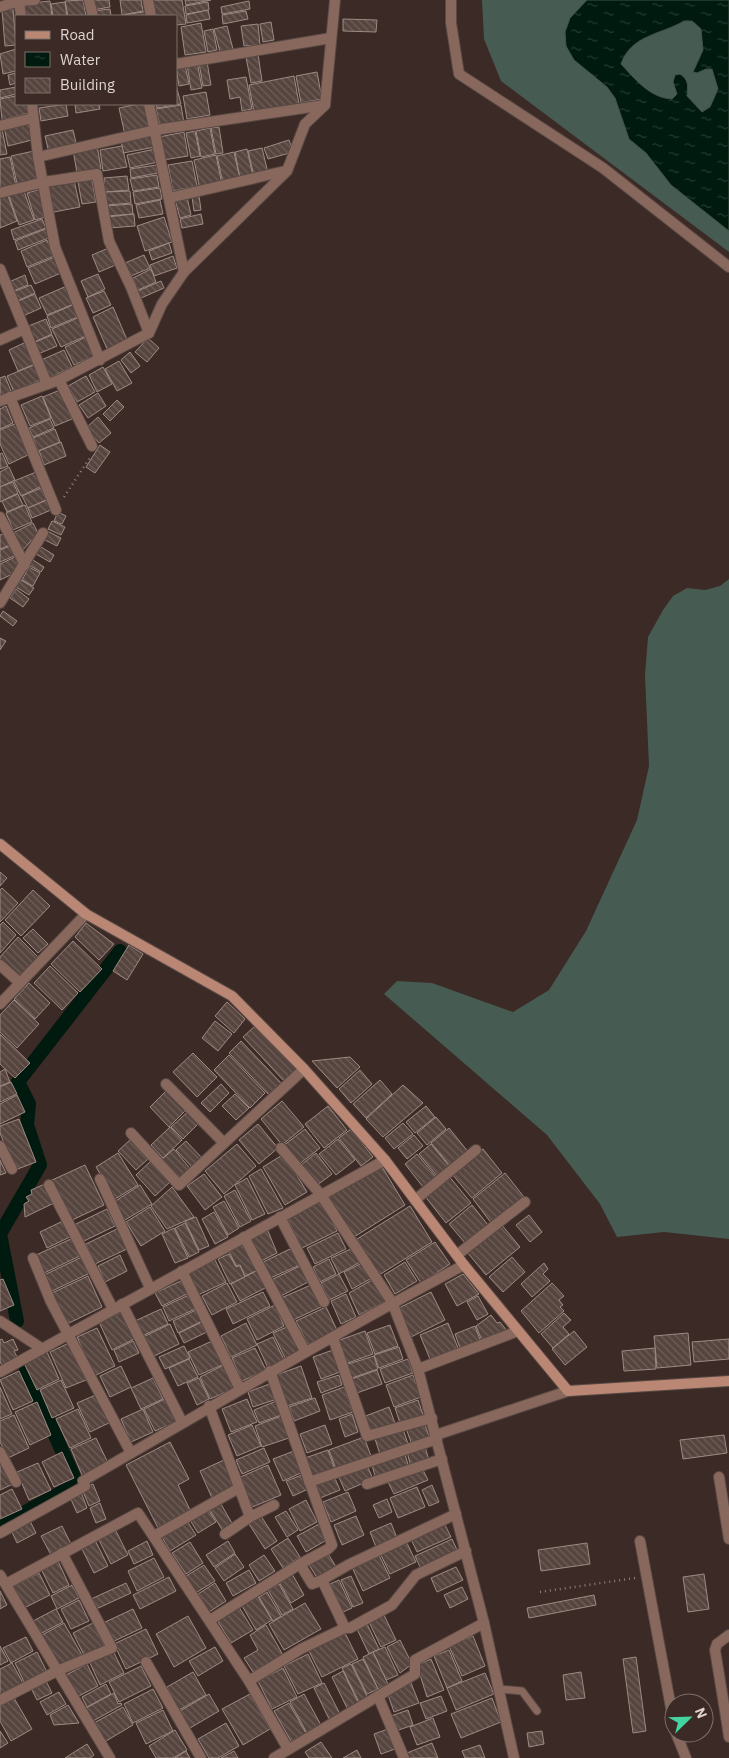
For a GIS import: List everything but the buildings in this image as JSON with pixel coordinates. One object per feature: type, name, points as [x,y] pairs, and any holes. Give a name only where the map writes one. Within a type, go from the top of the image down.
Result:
[{"type":"street","points":[[1,5],[35,0]]},
{"type":"street","points":[[89,0],[93,15]]},
{"type":"street","points":[[148,0],[151,15]]},
{"type":"street","points":[[0,401],[59,380],[149,333],[162,304],[184,272],[287,171],[305,124],[325,105],[335,0]]},
{"type":"street","points":[[451,0],[451,23],[459,74],[603,168],[729,267]]},
{"type":"street","points":[[19,1],[21,15]]},
{"type":"street","points":[[178,64],[331,38]]},
{"type":"street","points":[[32,105],[38,157],[44,182],[54,247],[100,360]]},
{"type":"street","points":[[149,105],[184,272]]},
{"type":"street","points":[[38,157],[155,130],[325,105]]},
{"type":"street","points":[[0,126],[33,118]]},
{"type":"street","points":[[169,198],[287,171]]},
{"type":"street","points":[[0,193],[44,182],[98,174],[109,242],[131,287],[149,333]]},
{"type":"street","points":[[0,269],[47,384]]},
{"type":"street","points":[[0,340],[25,329]]},
{"type":"street","points":[[59,380],[92,446]]},
{"type":"street","points":[[10,398],[56,510]]},
{"type":"street","points":[[0,517],[25,565]]},
{"type":"street","points":[[0,604],[43,534]]},
{"type":"street","points":[[0,844],[86,914],[232,996],[304,1069],[384,1160],[464,1264],[568,1391]]},
{"type":"street","points":[[0,1004],[86,914]]},
{"type":"street","points":[[0,965],[20,983]]},
{"type":"street","points":[[131,1133],[179,1185],[304,1069]]},
{"type":"street","points":[[166,1084],[224,1143]]},
{"type":"street","points":[[0,1146],[12,1169]]},
{"type":"street","points":[[281,1148],[321,1195],[392,1302],[418,1369],[484,1623],[514,1758]]},
{"type":"street","points":[[415,1200],[476,1150]]},
{"type":"street","points":[[0,1372],[384,1160]]},
{"type":"street","points":[[100,1179],[150,1288]]},
{"type":"street","points":[[50,1185],[182,1422]]},
{"type":"street","points":[[457,1255],[525,1202]]},
{"type":"street","points":[[280,1217],[324,1302]]},
{"type":"street","points":[[244,1237],[305,1351]]},
{"type":"street","points":[[33,1258],[51,1302],[131,1453]]},
{"type":"street","points":[[0,1533],[85,1486],[83,1481],[209,1406],[305,1351],[333,1338],[392,1302],[464,1264]]},
{"type":"street","points":[[182,1271],[240,1389]]},
{"type":"street","points":[[0,1321],[42,1348]]},
{"type":"street","points":[[418,1369],[518,1331]]},
{"type":"street","points":[[333,1338],[367,1436],[432,1418]]},
{"type":"street","points":[[210,1620],[300,1564],[328,1549],[333,1542],[309,1482],[270,1371]]},
{"type":"street","points":[[309,1482],[568,1391],[729,1381]]},
{"type":"street","points":[[209,1406],[250,1517]]},
{"type":"street","points":[[0,1452],[16,1482]]},
{"type":"street","points":[[368,1484],[442,1459]]},
{"type":"street","points":[[719,1477],[729,1539]]},
{"type":"street","points":[[154,1536],[239,1488]]},
{"type":"street","points":[[225,1534],[250,1517],[274,1505]]},
{"type":"street","points":[[110,1758],[3,1580],[62,1553],[138,1512],[249,1681],[288,1750]]},
{"type":"street","points":[[300,1564],[312,1584],[456,1514]]},
{"type":"street","points":[[640,1541],[668,1693]]},
{"type":"street","points":[[249,1681],[301,1649],[345,1628],[350,1628],[392,1605],[416,1575],[466,1551]]},
{"type":"street","points":[[0,1700],[57,1671],[112,1648],[62,1553]]},
{"type":"street","points":[[322,1580],[345,1628]]},
{"type":"street","points":[[274,1758],[415,1674],[415,1660],[484,1623]]},
{"type":"street","points":[[729,1635],[717,1644],[715,1650],[727,1713],[729,1737]]},
{"type":"street","points":[[146,1662],[201,1758]]},
{"type":"street","points":[[378,1696],[404,1758]]},
{"type":"street","points":[[680,1743],[686,1758]]},
{"type":"lane","points":[[499,1689],[522,1692],[537,1711]]},
{"type":"path","points":[[56,510],[92,454],[92,446]]},
{"type":"path","points":[[540,1592],[646,1577]]},
{"type":"shaded area","points":[[482,0],[729,0],[729,252],[501,81],[484,39]]},
{"type":"shaded area","points":[[729,579],[729,1239],[664,1232],[617,1237],[600,1204],[547,1135],[384,994],[397,981],[432,983],[513,1012],[549,990],[586,931],[637,820],[649,766],[645,675],[648,637],[673,596],[687,588],[705,590],[720,586]]},
{"type":"water","points":[[587,0],[729,0],[729,231],[671,185],[646,153],[629,139],[615,98],[607,87],[574,60],[566,46],[565,32],[570,18]],"holes":[[[684,21],[692,21],[701,29],[703,50],[693,72],[697,73],[706,69],[712,69],[718,89],[710,107],[702,112],[687,96],[687,84],[680,74],[675,75],[673,82],[677,94],[672,99],[664,98],[644,87],[621,64],[626,54],[639,41]]]},
{"type":"waterway","points":[[17,1321],[0,1234],[40,1165],[27,1125],[29,1104],[18,1082],[120,951]]},
{"type":"waterway","points":[[0,1526],[77,1484],[26,1371]]}]
